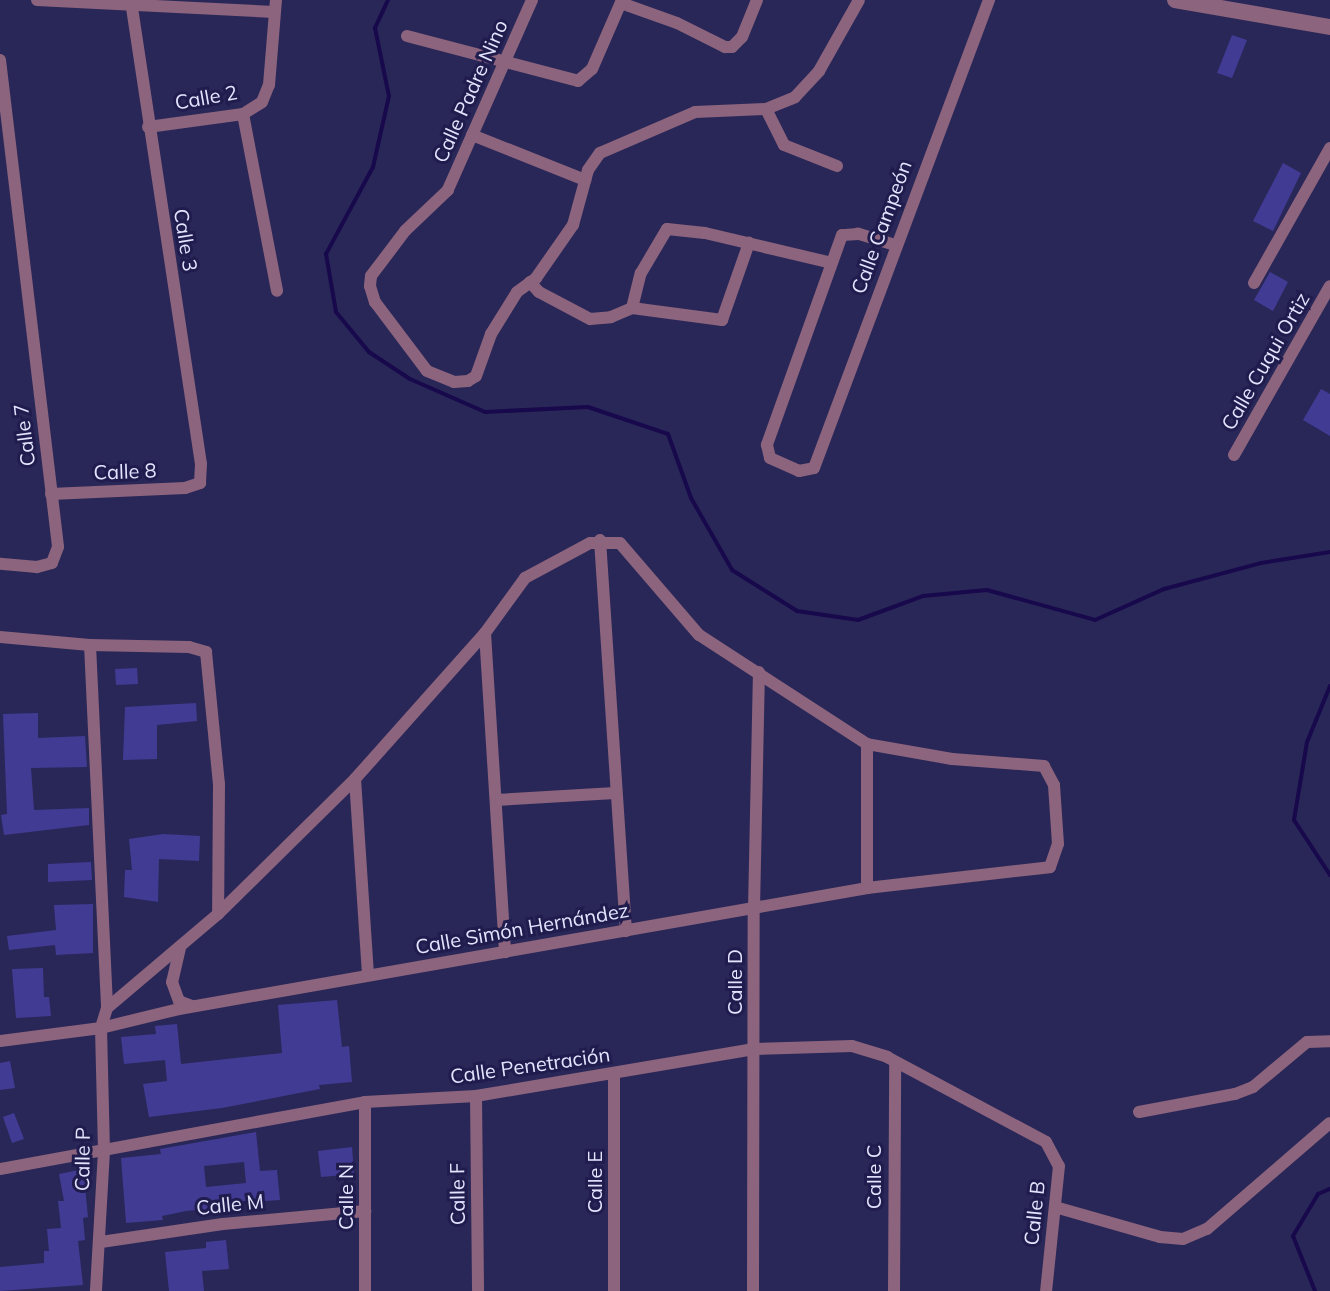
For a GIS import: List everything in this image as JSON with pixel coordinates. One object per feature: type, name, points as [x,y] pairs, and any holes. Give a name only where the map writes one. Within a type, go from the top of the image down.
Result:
[{"type":"street","points":[[37,0],[275,6]]},
{"type":"street","name":"Calle Padre Nino","points":[[530,282],[517,292],[478,363],[476,376],[468,381],[441,379],[427,371],[375,302],[370,286],[375,267],[405,231],[448,190],[532,0]]},
{"type":"street","points":[[407,36],[578,81],[592,69],[621,2],[677,23],[725,47],[732,47],[742,37],[757,0]]},
{"type":"street","points":[[749,243],[722,320],[632,308],[611,317],[590,319],[539,292],[530,282],[573,225],[585,180],[600,153],[695,112],[766,109],[795,97],[809,84],[859,0]]},
{"type":"street","name":"Calle Campeón","points":[[832,263],[766,452],[770,458],[799,471],[814,468],[989,0]]},
{"type":"street","points":[[1175,0],[1330,27]]},
{"type":"street","name":"Calle 3","points":[[131,3],[201,464],[200,483]]},
{"type":"street","name":"Calle 2","points":[[148,127],[243,114],[262,102],[269,85],[275,6]]},
{"type":"street","name":"Calle 7","points":[[0,60],[58,547],[52,563],[37,567],[0,564]]},
{"type":"street","points":[[766,109],[784,145],[837,166]]},
{"type":"street","points":[[243,114],[277,291]]},
{"type":"street","points":[[472,135],[585,180]]},
{"type":"street","points":[[1254,283],[1330,148]]},
{"type":"street","points":[[632,308],[641,273],[663,230],[671,228],[832,263],[842,235],[849,233],[895,245]]},
{"type":"street","name":"Calle Cuqui Ortiz","points":[[1234,455],[1330,286]]},
{"type":"street","name":"Calle 8","points":[[51,494],[185,488],[200,483]]},
{"type":"street","points":[[600,540],[626,931]]},
{"type":"street","points":[[107,1008],[218,914],[355,779],[485,633],[525,578],[565,553],[600,540],[620,543],[699,635],[867,744],[867,888]]},
{"type":"street","points":[[485,633],[505,952]]},
{"type":"street","points":[[0,637],[90,645],[189,647],[206,652],[219,784],[218,914]]},
{"type":"street","points":[[90,645],[107,1008]]},
{"type":"street","name":"Calle D","points":[[753,1291],[754,909],[759,672]]},
{"type":"street","name":"Calle Simón Hernández","points":[[1,1041],[101,1028],[368,975],[867,888],[1053,865],[1058,844],[1057,805],[1048,768],[952,759],[867,744]]},
{"type":"street","points":[[355,779],[368,975]]},
{"type":"street","points":[[496,800],[615,793]]},
{"type":"street","points":[[181,946],[172,971],[173,989],[179,1001],[195,1007]]},
{"type":"street","name":"Calle P","points":[[96,1291],[104,1151],[101,1028],[107,1008]]},
{"type":"street","points":[[0,1025],[1,1041]]},
{"type":"street","points":[[1139,1112],[1235,1094],[1270,1075],[1307,1042],[1330,1041]]},
{"type":"street","name":"Calle Penetración","points":[[0,1169],[365,1102],[476,1096],[754,1049],[852,1046],[878,1053],[1046,1142]]},
{"type":"street","name":"Calle C","points":[[894,1291],[895,1063]]},
{"type":"street","name":"Calle E","points":[[614,1073],[614,1291]]},
{"type":"street","name":"Calle F","points":[[476,1096],[478,1291]]},
{"type":"street","name":"Calle N","points":[[365,1102],[365,1291]]},
{"type":"street","points":[[1055,1207],[1160,1237],[1183,1239],[1207,1229],[1330,1123]]},
{"type":"street","name":"Calle B","points":[[1046,1142],[1059,1166],[1046,1291]]},
{"type":"street","name":"Calle M","points":[[101,1242],[223,1224],[365,1211]]},
{"type":"building","points":[[1232,35],[1247,40],[1232,78],[1217,73]]},
{"type":"building","points":[[1283,163],[1301,173],[1273,231],[1253,221]]},
{"type":"building","points":[[1270,272],[1288,282],[1273,311],[1254,300]]},
{"type":"building","points":[[1321,389],[1330,394],[1330,436],[1303,420]]},
{"type":"building","points":[[137,668],[138,684],[116,685],[115,669]]},
{"type":"building","points":[[196,703],[197,721],[157,725],[157,759],[123,760],[125,707]]},
{"type":"building","points":[[38,713],[38,738],[85,736],[87,767],[31,768],[34,810],[89,808],[89,825],[4,835],[1,815],[7,814],[3,714]]},
{"type":"building","points":[[163,834],[200,836],[199,861],[159,859],[158,902],[124,897],[125,870],[132,870],[129,839]]},
{"type":"building","points":[[91,862],[92,880],[48,882],[48,864]]},
{"type":"building","points":[[93,904],[93,953],[56,955],[55,945],[9,950],[7,936],[56,930],[54,905]]},
{"type":"building","points":[[43,968],[44,997],[49,997],[51,1016],[16,1018],[12,969]]},
{"type":"building","points":[[337,1000],[342,1047],[349,1046],[352,1082],[319,1085],[320,1089],[222,1108],[149,1117],[143,1084],[167,1081],[165,1060],[124,1064],[121,1037],[156,1034],[155,1026],[177,1024],[181,1064],[282,1053],[278,1005]]},
{"type":"building","points":[[10,1061],[15,1088],[0,1090],[0,1063]]},
{"type":"building","points":[[14,1113],[24,1139],[12,1143],[3,1117]]},
{"type":"building","points":[[256,1132],[260,1171],[277,1170],[280,1200],[232,1203],[232,1207],[186,1211],[162,1216],[163,1220],[126,1223],[121,1158],[161,1154],[160,1149]],"holes":[[[244,1162],[246,1183],[206,1187],[204,1166]]]},
{"type":"building","points":[[352,1147],[354,1174],[321,1177],[318,1151]]},
{"type":"building","points":[[89,1168],[92,1186],[85,1187],[88,1217],[83,1218],[85,1240],[78,1241],[83,1285],[0,1291],[0,1267],[44,1263],[44,1251],[49,1251],[47,1229],[61,1228],[58,1201],[64,1201],[59,1174]]},
{"type":"building","points":[[226,1240],[229,1269],[202,1271],[204,1291],[169,1291],[165,1252],[206,1248],[206,1242]]},
{"type":"waterway","points":[[388,0],[375,28],[389,96],[373,167],[326,254],[336,312],[369,352],[410,379],[485,412],[588,407],[668,434],[691,498],[732,570],[797,611],[858,620],[923,596],[987,590],[1095,620],[1164,589],[1261,563],[1330,552]]},
{"type":"waterway","points":[[1330,686],[1307,742],[1294,820],[1330,875]]},
{"type":"waterway","points":[[1315,1291],[1293,1236],[1318,1194],[1330,1189]]}]
